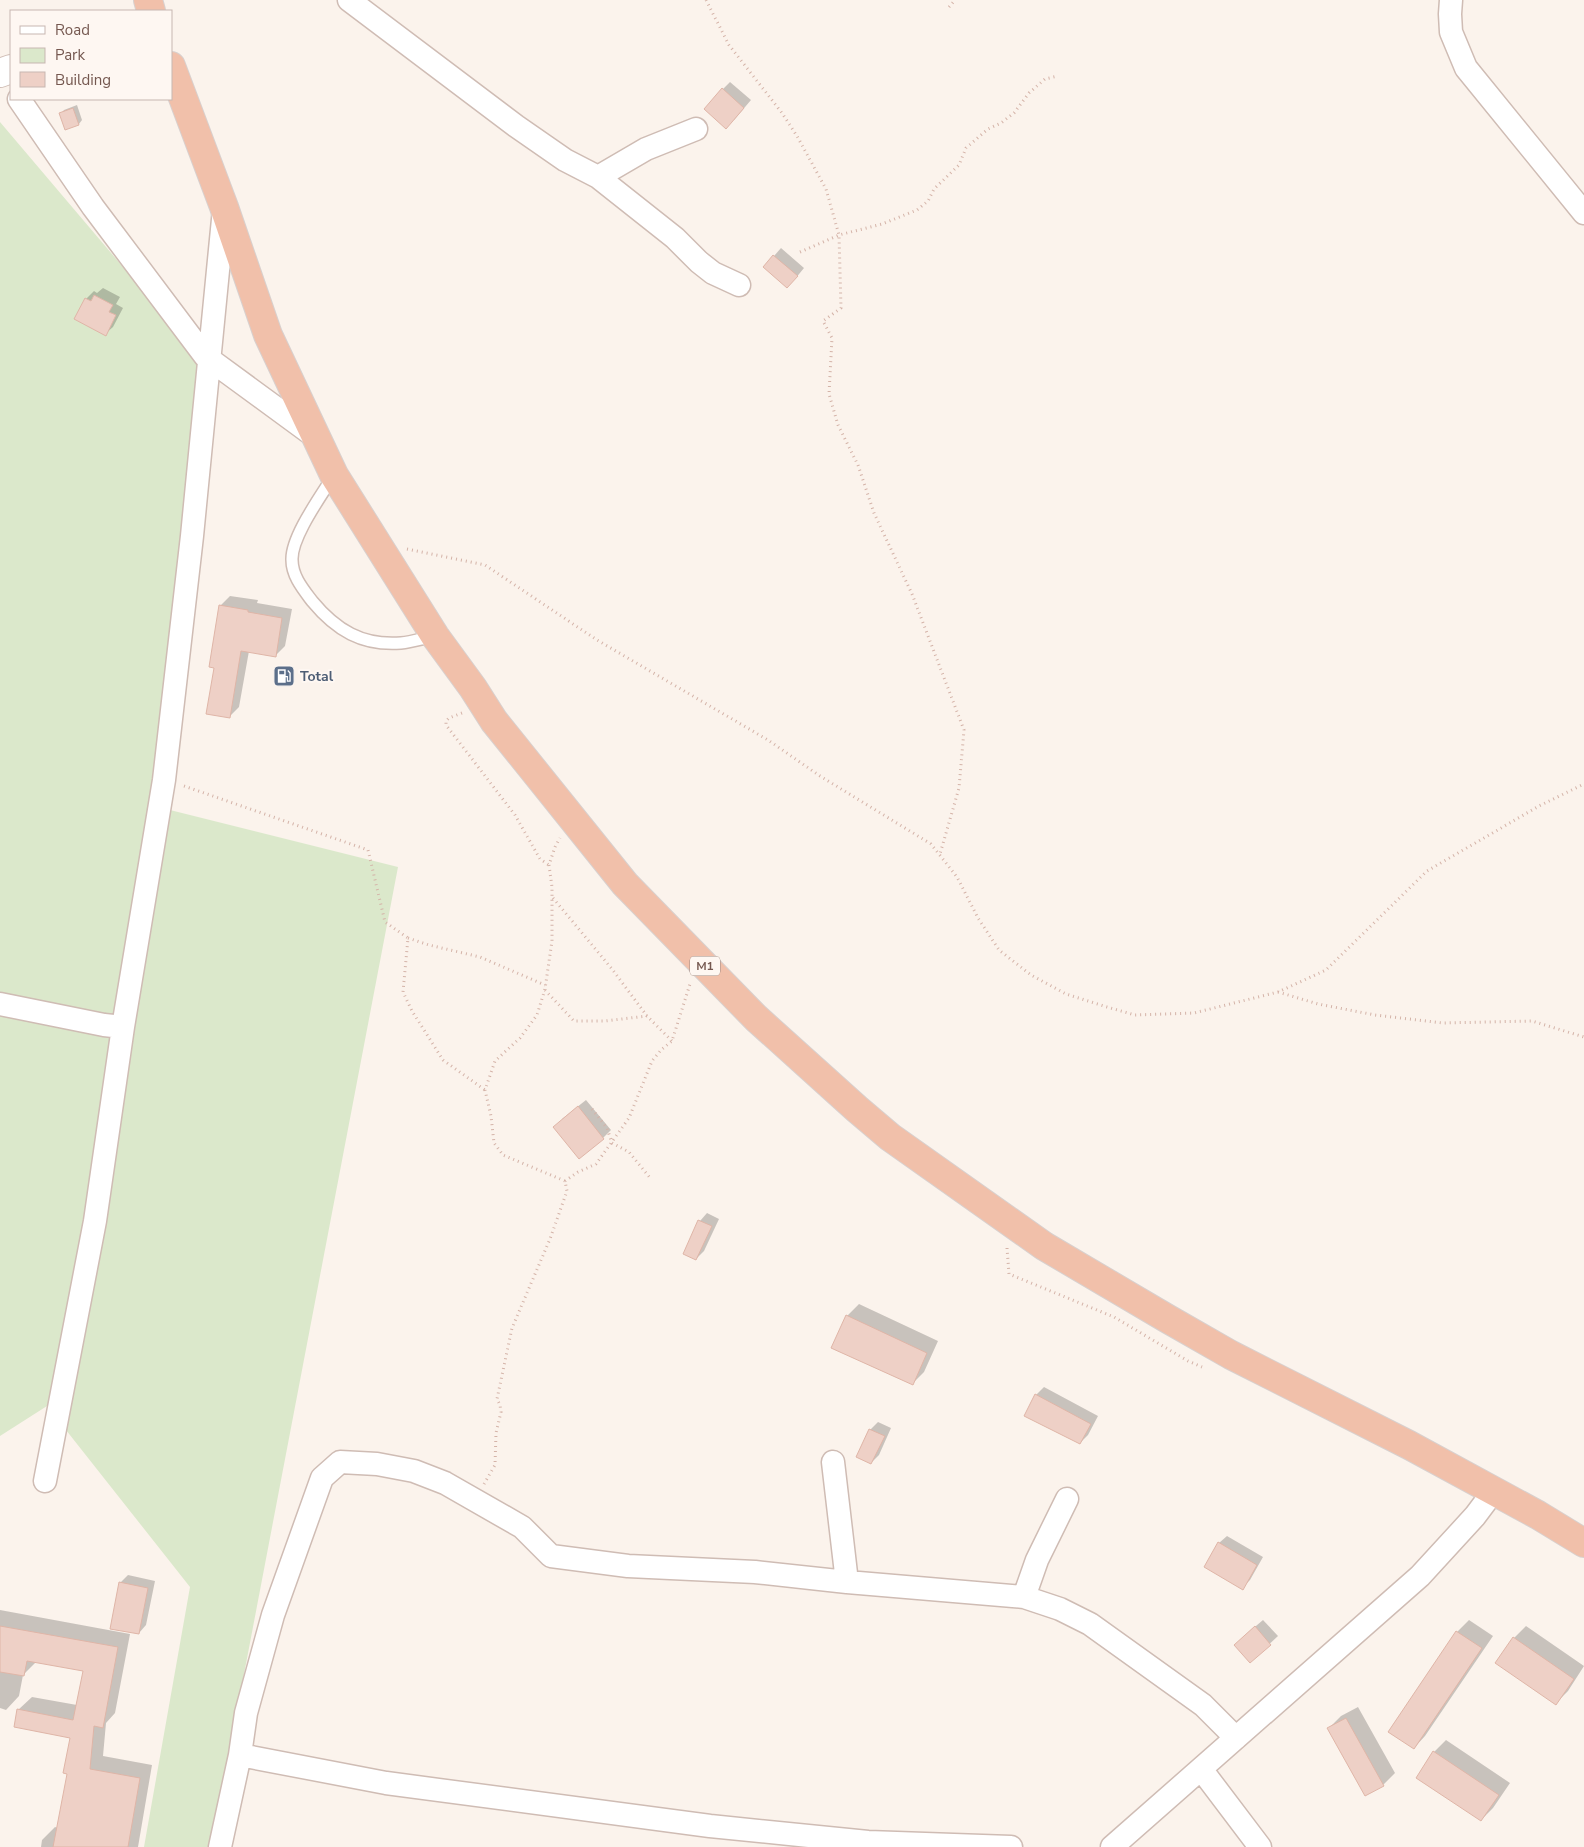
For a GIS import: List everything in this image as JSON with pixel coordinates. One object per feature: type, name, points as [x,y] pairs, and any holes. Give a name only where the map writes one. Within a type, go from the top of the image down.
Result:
[{"type":"highway","name":"M1","points":[[172,69],[224,207],[268,335],[334,475],[435,636],[473,688],[494,721],[625,884],[756,1018],[890,1137],[1044,1246],[1231,1354],[1409,1445],[1492,1492],[1538,1515],[1584,1543]]},
{"type":"street","points":[[349,0],[516,126],[565,160],[598,177],[674,238],[713,273],[739,285]]},
{"type":"street","points":[[1451,0],[1451,32],[1466,68],[1584,213]]},
{"type":"street","points":[[20,100],[93,207],[205,356],[317,438]]},
{"type":"street","points":[[598,177],[646,149],[696,129]]},
{"type":"street","points":[[45,1481],[95,1221],[123,1026],[164,780],[191,546],[224,207]]},
{"type":"street","points":[[0,1004],[104,1025],[123,1026]]},
{"type":"street","points":[[220,1847],[240,1755],[246,1713],[272,1616],[322,1478],[340,1462],[377,1464],[414,1471],[445,1484],[522,1528],[551,1556],[628,1566],[755,1572],[1024,1597],[1060,1609],[1090,1624],[1204,1705],[1236,1738]]},
{"type":"street","points":[[833,1462],[847,1582]]},
{"type":"street","points":[[1112,1847],[1420,1576],[1475,1516],[1492,1492]]},
{"type":"street","points":[[1024,1597],[1036,1560],[1067,1499]]},
{"type":"street","points":[[240,1755],[386,1783],[710,1826],[868,1842],[1011,1847]]},
{"type":"street","points":[[1201,1769],[1260,1847]]},
{"type":"lane","points":[[334,475],[296,540],[292,561],[298,583],[322,613],[350,636],[382,644],[403,643],[435,636]]},
{"type":"path","points":[[706,0],[729,44],[782,113],[797,136],[826,189],[839,234],[841,308],[822,321],[832,338],[829,394],[838,426],[858,465],[874,513],[912,594],[964,730],[959,788],[940,855]]},
{"type":"path","points":[[950,7],[955,0]]},
{"type":"path","points":[[800,252],[839,234],[882,224],[917,210],[928,201],[934,189],[958,165],[966,148],[988,129],[1001,123],[1014,113],[1029,93],[1045,79],[1058,76]]},
{"type":"path","points":[[377,543],[485,565],[597,640],[768,740],[820,776],[931,844],[957,878],[978,918],[999,950],[1031,975],[1066,994],[1107,1008],[1135,1014],[1194,1013],[1278,992],[1326,970],[1427,871],[1539,806],[1584,784]]},
{"type":"path","points":[[494,721],[481,716],[469,719],[461,713],[449,718],[446,721],[446,725],[515,815],[540,859],[549,865]]},
{"type":"path","points":[[164,780],[368,850],[385,922],[408,938],[429,946],[480,957],[545,987],[574,1021],[605,1021],[647,1016]]},
{"type":"path","points":[[565,810],[562,834],[549,865],[552,897],[552,941],[545,987],[537,1015],[520,1038],[495,1061],[485,1090],[491,1116],[494,1143],[502,1155],[565,1181]]},
{"type":"path","points":[[552,897],[612,969],[647,1016],[672,1041]]},
{"type":"path","points":[[408,938],[403,992],[412,1011],[443,1060],[485,1090]]},
{"type":"path","points":[[565,1181],[578,1172],[596,1164],[629,1118],[652,1061],[672,1041],[691,980]]},
{"type":"path","points":[[1278,992],[1318,1004],[1375,1016],[1443,1023],[1532,1021],[1584,1037]]},
{"type":"path","points":[[592,1109],[607,1128],[612,1143],[629,1152],[651,1180]]},
{"type":"path","points":[[478,1504],[482,1488],[495,1465],[496,1434],[500,1412],[500,1405],[497,1399],[512,1328],[550,1239],[567,1191],[565,1181]]},
{"type":"green space","points":[[0,122],[201,359],[154,806],[398,867],[211,1847],[144,1847],[190,1587],[47,1406],[0,1436]]},
{"type":"building","points":[[722,88],[744,108],[726,129],[704,109]]},
{"type":"building","points":[[73,108],[79,125],[65,130],[59,113]]},
{"type":"building","points":[[773,255],[798,276],[787,288],[763,267]]},
{"type":"building","points":[[94,295],[113,305],[109,312],[116,315],[106,336],[74,319],[85,298],[91,301]]},
{"type":"building","points":[[219,605],[282,618],[276,657],[241,651],[230,718],[206,714],[214,668],[209,667]]},
{"type":"building","points":[[578,1106],[604,1139],[579,1159],[553,1127]]},
{"type":"building","points":[[698,1220],[712,1226],[696,1260],[683,1254]]},
{"type":"building","points":[[846,1315],[927,1353],[913,1385],[831,1348]]},
{"type":"building","points":[[1035,1394],[1091,1424],[1080,1444],[1024,1416]]},
{"type":"building","points":[[869,1429],[885,1436],[871,1464],[856,1457]]},
{"type":"building","points":[[1218,1542],[1257,1565],[1243,1590],[1204,1567]]},
{"type":"building","points":[[119,1582],[148,1588],[139,1634],[110,1629]]},
{"type":"building","points":[[0,1626],[118,1647],[103,1728],[94,1726],[90,1769],[140,1778],[128,1847],[53,1847],[67,1774],[63,1773],[70,1738],[14,1727],[17,1709],[73,1720],[83,1671],[27,1661],[24,1676],[0,1672]]},
{"type":"building","points":[[1255,1626],[1271,1645],[1250,1663],[1234,1645]]},
{"type":"building","points":[[1456,1631],[1482,1648],[1414,1749],[1388,1732]]},
{"type":"building","points":[[1513,1637],[1574,1679],[1556,1705],[1495,1663]]},
{"type":"building","points":[[1346,1718],[1384,1786],[1365,1796],[1327,1728]]},
{"type":"building","points":[[1433,1751],[1499,1795],[1481,1821],[1416,1778]]},
{"type":"place","name":"Total","points":[[284,676]]}]
